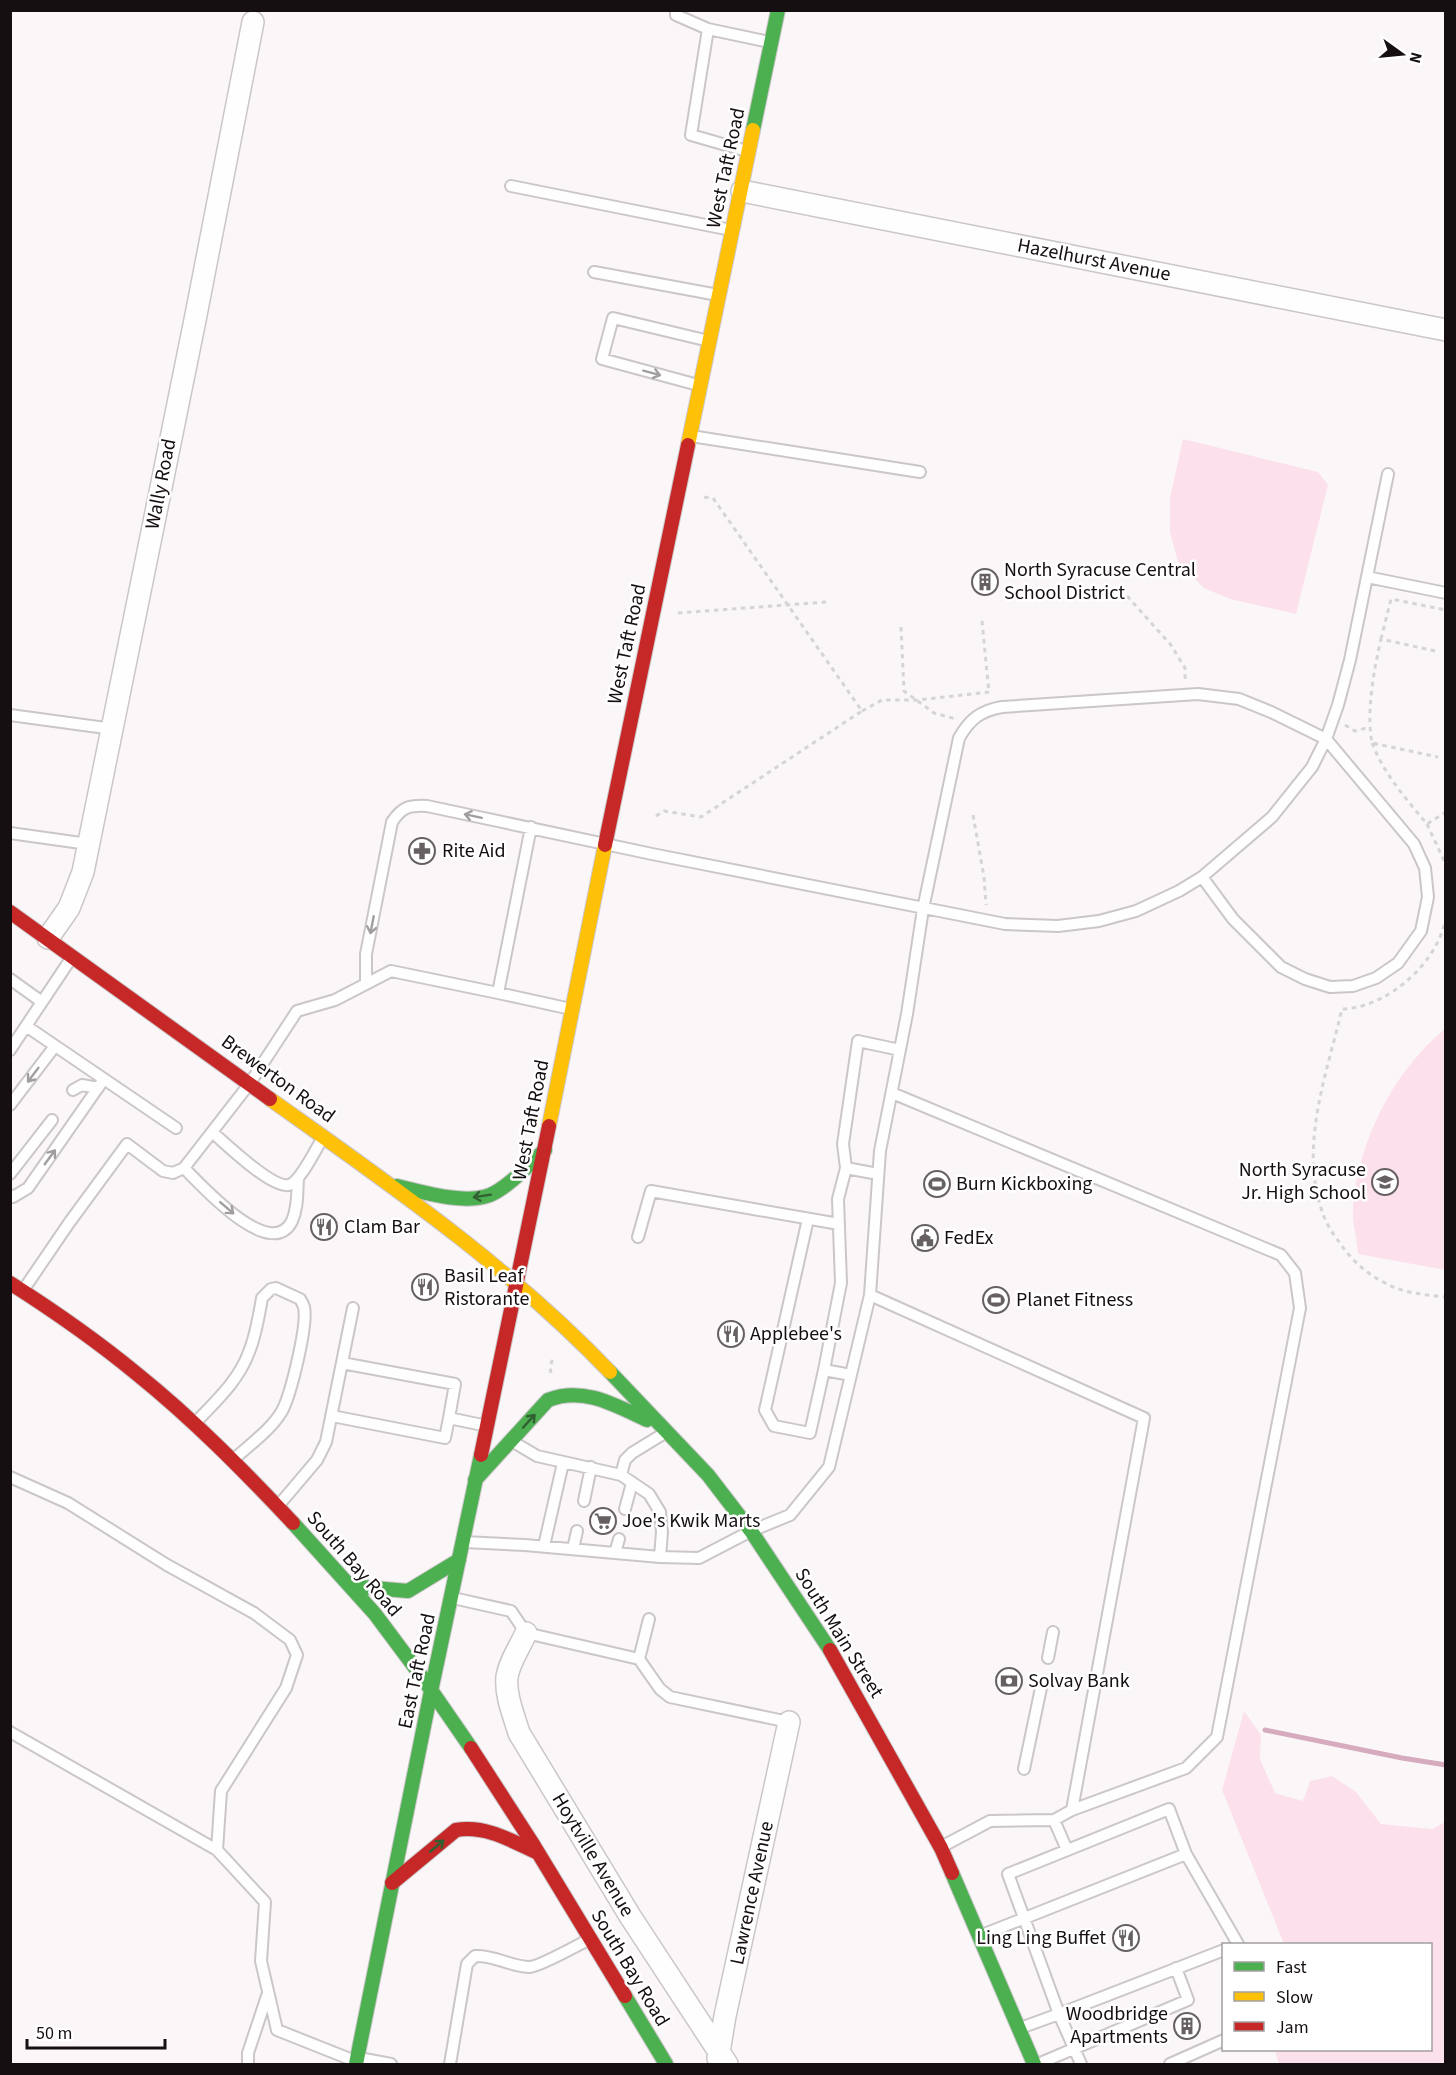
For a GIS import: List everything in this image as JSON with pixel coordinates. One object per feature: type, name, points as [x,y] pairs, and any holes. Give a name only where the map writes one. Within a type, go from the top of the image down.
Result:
[{"type":"main road","name":"West Taft Road","points":[[517,1286],[605,845],[778,10]]},
{"type":"main road","name":"Brewerton Road","points":[[10,912],[392,1185],[517,1286]]},
{"type":"main road","points":[[392,1185],[476,1198],[492,1194],[545,1150]]},
{"type":"main road","name":"East Taft Road","points":[[356,2061],[431,1691],[517,1286]]},
{"type":"main road","name":"South Main Street","points":[[517,1286],[588,1349],[708,1475],[751,1531],[827,1644],[941,1848],[1036,2064]]},
{"type":"main road","name":"South Bay Road","points":[[16,1287],[73,1325],[128,1367],[195,1424],[278,1506],[382,1624],[457,1727],[538,1853],[666,2064]]},
{"type":"main road","points":[[475,1480],[548,1400],[558,1394],[568,1392],[599,1399],[665,1429]]},
{"type":"main road","points":[[350,1586],[408,1591],[459,1560]]},
{"type":"main road","points":[[392,1883],[456,1830],[467,1827],[480,1829],[538,1853]]},
{"type":"street","name":"Wally Road","points":[[48,938],[69,908],[82,872],[113,729],[253,22]]},
{"type":"street","name":"Hazelhurst Avenue","points":[[742,191],[1446,330]]},
{"type":"street","name":"Hoytville Avenue","points":[[526,1633],[509,1668],[507,1679],[511,1707],[519,1733],[721,2060]]},
{"type":"street","name":"Lawrence Avenue","points":[[721,2060],[727,2005],[789,1722]]},
{"type":"lane","points":[[676,10],[676,15],[708,29],[772,43]]},
{"type":"lane","points":[[708,29],[691,135],[750,152]]},
{"type":"lane","points":[[511,186],[734,230]]},
{"type":"lane","points":[[594,273],[720,295]]},
{"type":"lane","points":[[701,386],[602,359],[613,318],[711,341]]},
{"type":"lane","points":[[690,436],[920,472]]},
{"type":"lane","points":[[366,983],[366,954],[392,822],[397,814],[411,805],[531,827],[605,845],[1005,924],[1058,926],[1099,921],[1136,911],[1179,891],[1202,877],[1272,817],[1311,767],[1326,739],[1350,660],[1388,474]]},
{"type":"lane","points":[[1367,577],[1446,593]]},
{"type":"lane","points":[[462,1542],[699,1558],[751,1531],[789,1515],[829,1467],[870,1295],[880,1151],[900,1050],[923,909],[959,738],[976,716],[991,709],[1198,694],[1239,699],[1271,712],[1326,739],[1414,844],[1425,868],[1428,897],[1426,916],[1414,943],[1398,963],[1376,978],[1353,986],[1330,987],[1305,979],[1281,967],[1233,919],[1202,877]]},
{"type":"lane","points":[[10,715],[113,729]]},
{"type":"lane","points":[[498,993],[531,827]]},
{"type":"lane","points":[[10,833],[88,844]]},
{"type":"lane","points":[[10,1050],[73,956]]},
{"type":"lane","points":[[16,1287],[69,1223],[127,1144],[163,1171],[173,1173],[184,1168],[250,1083],[297,1011],[335,999],[391,971],[573,1009]]},
{"type":"lane","points":[[10,979],[42,1002]]},
{"type":"lane","points":[[26,1026],[55,1046],[101,1084],[176,1128]]},
{"type":"lane","points":[[808,1219],[765,1410],[774,1426],[810,1433],[842,1283],[838,1199],[846,1168],[843,1144],[858,1041],[900,1050]]},
{"type":"lane","points":[[10,1105],[55,1046]]},
{"type":"lane","points":[[73,1090],[82,1085],[101,1084]]},
{"type":"lane","points":[[10,1196],[13,1197],[28,1188],[101,1084]]},
{"type":"lane","points":[[892,1094],[1281,1255],[1294,1273],[1300,1308],[1217,1737],[1186,1768],[1072,1809],[1054,1820],[990,1821],[941,1848]]},
{"type":"lane","points":[[10,1174],[52,1120]]},
{"type":"lane","points":[[212,1132],[256,1169],[279,1184],[290,1185],[298,1179],[324,1136]]},
{"type":"lane","points":[[184,1168],[230,1211],[261,1232],[274,1235],[283,1231],[291,1223],[296,1206],[298,1179]]},
{"type":"lane","points":[[846,1168],[878,1173]]},
{"type":"lane","points":[[638,1237],[651,1191],[839,1224]]},
{"type":"lane","points":[[195,1424],[232,1383],[242,1367],[250,1352],[262,1298],[267,1292],[276,1288],[300,1299],[304,1308],[303,1329],[291,1390],[282,1412],[233,1460]]},
{"type":"lane","points":[[870,1295],[1144,1419],[1072,1809]]},
{"type":"lane","points":[[278,1506],[317,1460],[326,1442],[353,1308]]},
{"type":"lane","points":[[332,1416],[445,1438],[449,1418],[454,1384],[342,1363]]},
{"type":"lane","points":[[824,1370],[851,1375]]},
{"type":"lane","points":[[449,1418],[487,1426]]},
{"type":"lane","points":[[621,1475],[625,1460],[665,1429]]},
{"type":"lane","points":[[511,1441],[537,1456],[621,1475],[650,1494],[660,1512],[662,1532],[660,1557]]},
{"type":"lane","points":[[543,1546],[563,1463]]},
{"type":"lane","points":[[584,1501],[591,1467]]},
{"type":"lane","points":[[10,1477],[68,1503],[167,1565],[254,1613],[290,1640],[297,1655],[286,1688],[221,1791],[217,1850]]},
{"type":"lane","points":[[625,1509],[632,1483]]},
{"type":"lane","points":[[573,1549],[577,1531]]},
{"type":"lane","points":[[615,1553],[619,1539]]},
{"type":"lane","points":[[452,1598],[511,1611],[526,1633],[639,1659],[660,1689],[670,1697],[789,1722]]},
{"type":"lane","points":[[639,1659],[649,1619]]},
{"type":"lane","points":[[1048,1658],[1053,1632]]},
{"type":"lane","points":[[1024,1769],[1042,1683]]},
{"type":"lane","points":[[10,1732],[217,1850],[265,1902],[261,1961],[277,2030],[356,2061],[391,2064]]},
{"type":"lane","points":[[1081,2064],[1059,2014],[1008,1874],[1169,1809],[1186,1854],[1237,1943]]},
{"type":"lane","points":[[1054,1820],[1068,1850]]},
{"type":"lane","points":[[979,1936],[1186,1854]]},
{"type":"lane","points":[[450,2064],[467,1964],[475,1956],[487,1955],[532,1967],[590,1939]]},
{"type":"lane","points":[[1019,2029],[1222,1951]]},
{"type":"lane","points":[[1036,2064],[1188,2000],[1176,1968]]},
{"type":"lane","points":[[248,2064],[248,2053],[268,1992]]},
{"type":"lane","points":[[1170,2064],[1222,2041]]},
{"type":"path","points":[[678,494],[713,498],[862,711]]},
{"type":"path","points":[[1127,596],[1171,645],[1185,668],[1185,695]]},
{"type":"path","points":[[1446,610],[1391,599],[1377,658],[1370,727],[1372,743],[1386,772],[1427,824],[1446,865]]},
{"type":"path","points":[[653,615],[826,602]]},
{"type":"path","points":[[982,621],[991,709]]},
{"type":"path","points":[[901,627],[904,691],[934,713],[956,719],[965,728]]},
{"type":"path","points":[[1381,639],[1434,651]]},
{"type":"path","points":[[656,816],[664,811],[702,817],[882,700],[917,700],[989,692]]},
{"type":"path","points":[[1333,718],[1355,731],[1370,727]]},
{"type":"path","points":[[1372,743],[1438,757]]},
{"type":"path","points":[[1427,824],[1446,812]]},
{"type":"path","points":[[973,815],[986,897],[986,920]]},
{"type":"path","points":[[1446,916],[1441,935],[1432,951],[1409,980],[1378,999],[1361,1006],[1342,1009],[1317,1114],[1314,1175],[1322,1212],[1335,1236],[1355,1262],[1384,1283],[1398,1289],[1446,1297]]},
{"type":"path","points":[[553,1358],[550,1368],[553,1378]]},
{"type":"shaded area","points":[[1183,439],[1318,472],[1328,485],[1296,614],[1230,599],[1204,588],[1178,562],[1170,532],[1170,498]]},
{"type":"shaded area","points":[[1445,1029],[1445,1270],[1358,1254],[1353,1208],[1356,1183],[1370,1134],[1381,1110],[1410,1065]]},
{"type":"shaded area","points":[[1244,1711],[1261,1735],[1260,1759],[1275,1793],[1303,1801],[1310,1781],[1332,1776],[1356,1792],[1381,1824],[1432,1829],[1445,1822],[1445,2064],[1279,2064],[1275,2051],[1432,2051],[1432,1943],[1284,1943],[1222,1790]]},
{"type":"waterway","points":[[1265,1730],[1446,1765]]},
{"type":"traffic: fast","points":[[753,130],[778,10]]},
{"type":"traffic: fast","points":[[397,1186],[456,1198],[480,1198],[504,1186],[545,1150]]},
{"type":"traffic: fast","points":[[610,1372],[708,1475],[751,1531],[830,1650]]},
{"type":"traffic: fast","points":[[475,1480],[548,1400],[561,1396],[586,1396],[611,1403],[647,1420]]},
{"type":"traffic: fast","points":[[356,2064],[481,1455]]},
{"type":"traffic: fast","points":[[293,1523],[375,1614],[471,1748]]},
{"type":"traffic: fast","points":[[350,1586],[408,1591],[459,1560]]},
{"type":"traffic: fast","points":[[952,1873],[1034,2064]]},
{"type":"traffic: fast","points":[[625,1996],[666,2064]]},
{"type":"traffic: slow","points":[[688,445],[753,130]]},
{"type":"traffic: slow","points":[[549,1126],[605,845]]},
{"type":"traffic: slow","points":[[270,1099],[403,1195],[490,1262],[572,1334],[610,1372]]},
{"type":"traffic: jam","points":[[605,845],[688,445]]},
{"type":"traffic: jam","points":[[10,912],[270,1099]]},
{"type":"traffic: jam","points":[[481,1455],[549,1126]]},
{"type":"traffic: jam","points":[[10,1283],[91,1338],[158,1391],[218,1446],[293,1523]]},
{"type":"traffic: jam","points":[[830,1650],[941,1848],[952,1873]]},
{"type":"traffic: jam","points":[[471,1748],[531,1841],[625,1996]]},
{"type":"traffic: jam","points":[[392,1883],[456,1830],[488,1832],[538,1853]]},
{"type":"place","name":"North Syracuse Central School District","points":[[985,582]]},
{"type":"place","name":"Rite Aid","points":[[422,851]]},
{"type":"place","name":"North Syracuse Jr. High School","points":[[1385,1182]]},
{"type":"place","name":"Burn Kickboxing","points":[[937,1184]]},
{"type":"place","name":"Clam Bar","points":[[324,1227]]},
{"type":"place","name":"FedEx","points":[[925,1238]]},
{"type":"place","name":"Basil Leaf Ristorante","points":[[425,1287]]},
{"type":"place","name":"Planet Fitness","points":[[996,1300]]},
{"type":"place","name":"Applebee's","points":[[731,1334]]},
{"type":"place","name":"Joe's Kwik Marts","points":[[603,1521]]},
{"type":"place","name":"Solvay Bank","points":[[1009,1681]]},
{"type":"place","name":"Ling Ling Buffet","points":[[1126,1938]]},
{"type":"place","name":"Woodbridge Apartments","points":[[1187,2026]]}]
